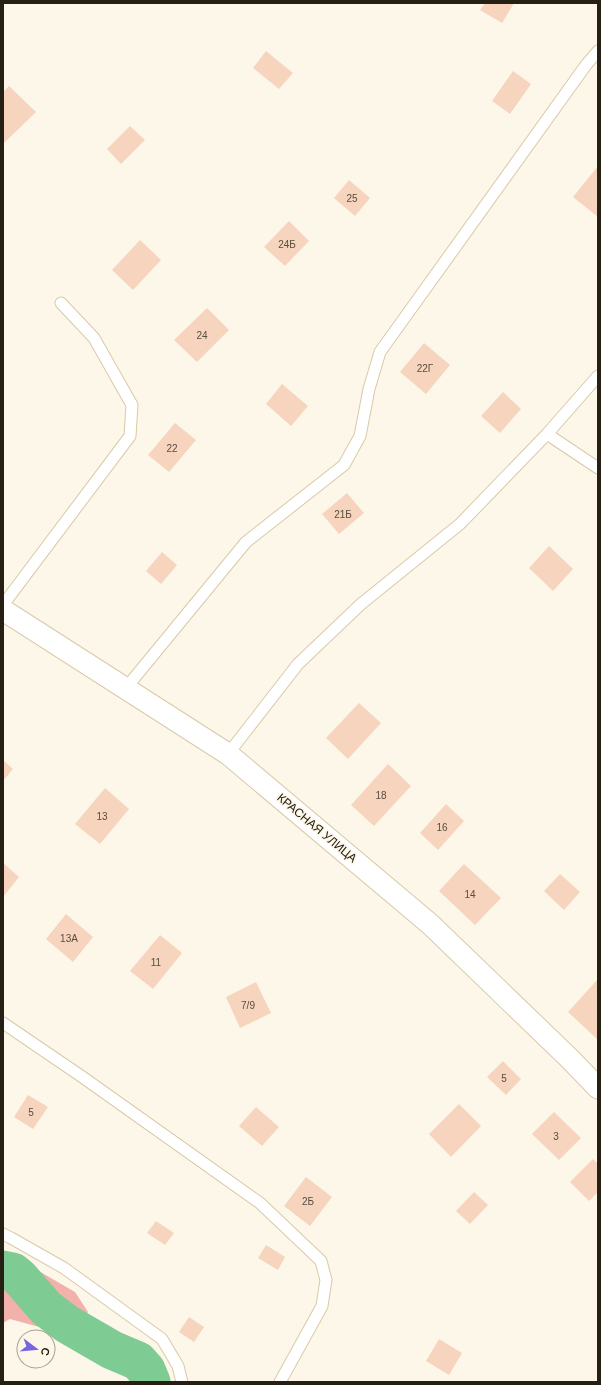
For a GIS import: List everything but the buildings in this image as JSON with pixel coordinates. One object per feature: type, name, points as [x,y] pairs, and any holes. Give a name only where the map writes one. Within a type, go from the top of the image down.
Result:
[{"type":"street","name":"КРАСНАЯ УЛИЦА","points":[[3,610],[228,754],[430,924],[598,1088]]},
{"type":"lane","points":[[126,688],[246,542],[344,466],[360,436],[369,389],[380,352],[598,50]]},
{"type":"lane","points":[[3,605],[130,436],[132,405],[94,338],[62,303]]},
{"type":"lane","points":[[228,754],[298,664],[361,604],[460,524],[547,434],[598,376]]},
{"type":"lane","points":[[547,434],[598,468]]},
{"type":"lane","points":[[3,1023],[81,1076],[260,1203],[321,1261],[326,1280],[322,1306],[280,1382]]},
{"type":"lane","points":[[3,1234],[64,1268],[162,1339],[178,1366],[182,1382]]},
{"type":"shaded area","points":[[3,1257],[37,1270],[75,1292],[88,1312],[75,1329],[56,1331],[56,1329],[47,1329],[10,1319],[3,1323]]},
{"type":"waterway","points":[[3,1270],[13,1272],[46,1308],[67,1324],[112,1350],[138,1361],[146,1370],[151,1382]]}]
